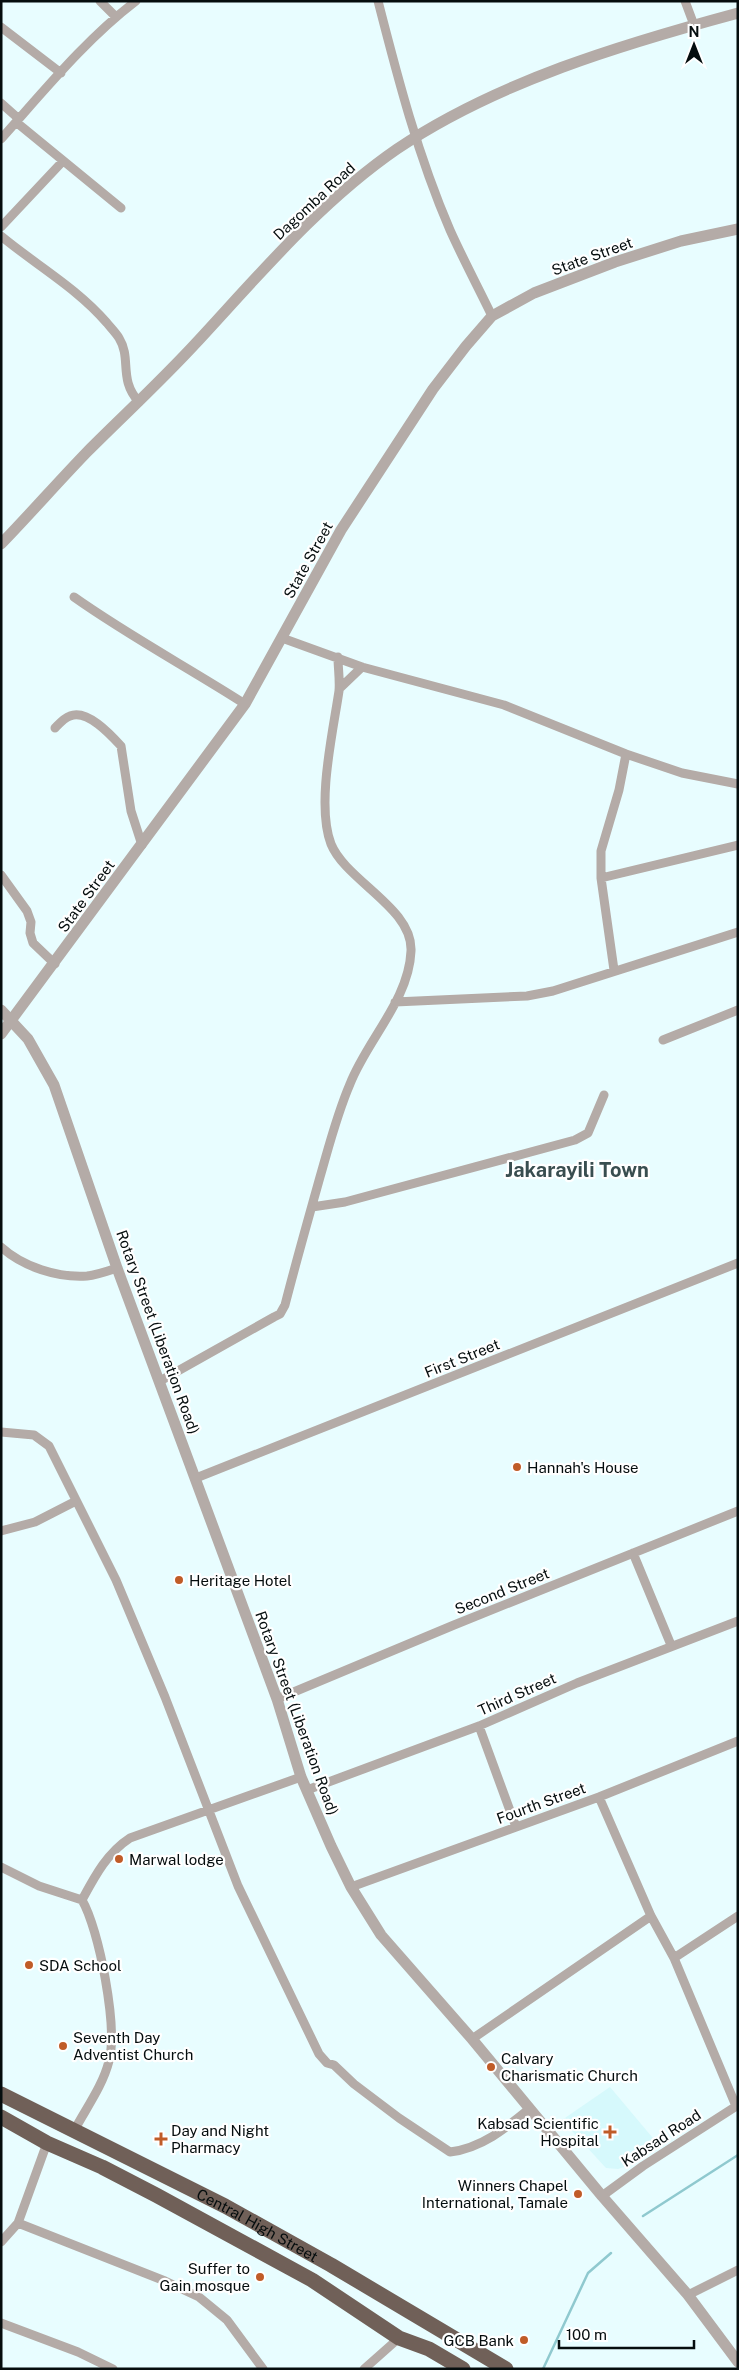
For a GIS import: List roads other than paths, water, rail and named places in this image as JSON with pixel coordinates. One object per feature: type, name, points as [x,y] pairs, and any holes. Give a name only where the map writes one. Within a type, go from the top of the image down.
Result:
[{"type":"highway","name":"Central High Street","points":[[1,2094],[75,2129],[225,2206],[506,2369]]},
{"type":"highway","name":"Central High Street","points":[[1,2116],[48,2143],[133,2183],[312,2280],[399,2338],[429,2349],[463,2369]]},
{"type":"street","points":[[100,1],[116,17]]},
{"type":"street","points":[[1,139],[61,72],[116,17],[136,1]]},
{"type":"street","points":[[378,1],[404,103],[416,137],[450,229],[492,316]]},
{"type":"street","points":[[685,1],[694,25]]},
{"type":"street","name":"Dagomba Road","points":[[1,544],[311,221],[375,165],[416,137],[516,86],[650,37],[738,13]]},
{"type":"street","points":[[1,28],[61,72]]},
{"type":"street","points":[[1,102],[17,121],[62,161],[121,208]]},
{"type":"street","points":[[1,227],[62,161]]},
{"type":"street","name":"State Street","points":[[1,1034],[55,964],[245,704],[342,530],[447,370],[492,316],[534,293],[615,262],[680,240],[738,230]]},
{"type":"street","points":[[1,236],[68,286],[100,315],[120,338],[128,386],[139,402]]},
{"type":"street","points":[[74,597],[107,621],[174,659],[245,704]]},
{"type":"street","points":[[282,638],[362,667],[504,705],[626,754],[682,773],[738,784]]},
{"type":"street","points":[[160,1381],[280,1314],[285,1305],[312,1207],[350,1082],[395,1002],[410,966],[411,948],[407,931],[392,911],[350,869],[332,847],[327,828],[328,758],[339,689],[338,657]]},
{"type":"street","points":[[339,689],[362,667]]},
{"type":"street","points":[[55,728],[68,716],[76,714],[85,715],[121,746],[131,811],[142,845]]},
{"type":"street","points":[[614,970],[601,878],[601,851],[619,790],[626,754]]},
{"type":"street","points":[[601,878],[738,845]]},
{"type":"street","points":[[1,875],[27,911],[31,922],[30,932],[33,943],[55,964]]},
{"type":"street","points":[[395,1002],[527,996],[553,991],[738,932]]},
{"type":"street","name":"Rotary Street (Liberation Road)","points":[[1,1010],[13,1020],[32,1046],[54,1085],[117,1268],[277,1699],[306,1790],[351,1887],[381,1935],[472,2039],[602,2196],[688,2295],[738,2362]]},
{"type":"street","points":[[663,1040],[738,1010]]},
{"type":"street","points":[[312,1207],[354,1200],[575,1140],[588,1133],[604,1095]]},
{"type":"street","points":[[1,1247],[31,1266],[70,1276],[88,1276],[117,1268]]},
{"type":"street","name":"First Street","points":[[196,1478],[738,1264]]},
{"type":"street","points":[[1,1432],[34,1435],[49,1446],[116,1580],[209,1808],[238,1886],[319,2054],[327,2063],[334,2066],[354,2084],[399,2118],[450,2152],[458,2151],[496,2136],[530,2109]]},
{"type":"street","points":[[1,1531],[35,1522],[76,1502]]},
{"type":"street","name":"Second Street","points":[[277,1699],[738,1511]]},
{"type":"street","points":[[633,1553],[671,1645]]},
{"type":"street","name":"Third Street","points":[[306,1790],[479,1726],[577,1683],[671,1645],[738,1621]]},
{"type":"street","points":[[479,1726],[516,1827]]},
{"type":"street","name":"Fourth Street","points":[[351,1887],[599,1797],[738,1741]]},
{"type":"street","points":[[82,1900],[94,1878],[116,1847],[130,1838],[209,1808],[302,1777]]},
{"type":"street","points":[[599,1797],[651,1916],[674,1958],[737,2106]]},
{"type":"street","points":[[1,1866],[38,1886],[82,1900],[90,1914],[111,2017],[110,2060],[102,2080],[75,2129]]},
{"type":"street","points":[[472,2039],[651,1916]]},
{"type":"street","points":[[674,1958],[738,1916]]},
{"type":"street","name":"Kabsad Road","points":[[602,2196],[637,2170],[737,2106]]},
{"type":"street","points":[[1,2242],[18,2223],[48,2143]]},
{"type":"street","points":[[18,2223],[165,2281],[199,2297],[226,2320],[263,2369]]},
{"type":"street","points":[[688,2295],[738,2270]]},
{"type":"street","points":[[1,2323],[78,2352],[113,2369]]},
{"type":"street","points":[[364,2369],[399,2338]]},
{"type":"waterway","points":[[643,2216],[738,2155]]},
{"type":"waterway","points":[[543,2369],[588,2273],[611,2253]]},
{"type":"place","name":"Hannah's House","points":[[517,1467]]},
{"type":"place","name":"Heritage Hotel","points":[[179,1580]]},
{"type":"place","name":"Marwal lodge","points":[[119,1859]]},
{"type":"place","name":"SDA School","points":[[29,1965]]},
{"type":"place","name":"Seventh Day Adventist Church","points":[[63,2046]]},
{"type":"place","name":"Calvary Charismatic Church","points":[[491,2067]]},
{"type":"place","name":"Kabsad Scientific Hospital","points":[[610,2132]]},
{"type":"place","name":"Day and Night Pharmacy","points":[[161,2139]]},
{"type":"place","name":"Winners Chapel International, Tamale","points":[[578,2194]]},
{"type":"place","name":"Suffer to Gain mosque","points":[[260,2277]]},
{"type":"place","name":"GCB Bank","points":[[524,2340]]},
{"type":"district","name":"Jakarayili Town","points":[[577,1170]]}]
